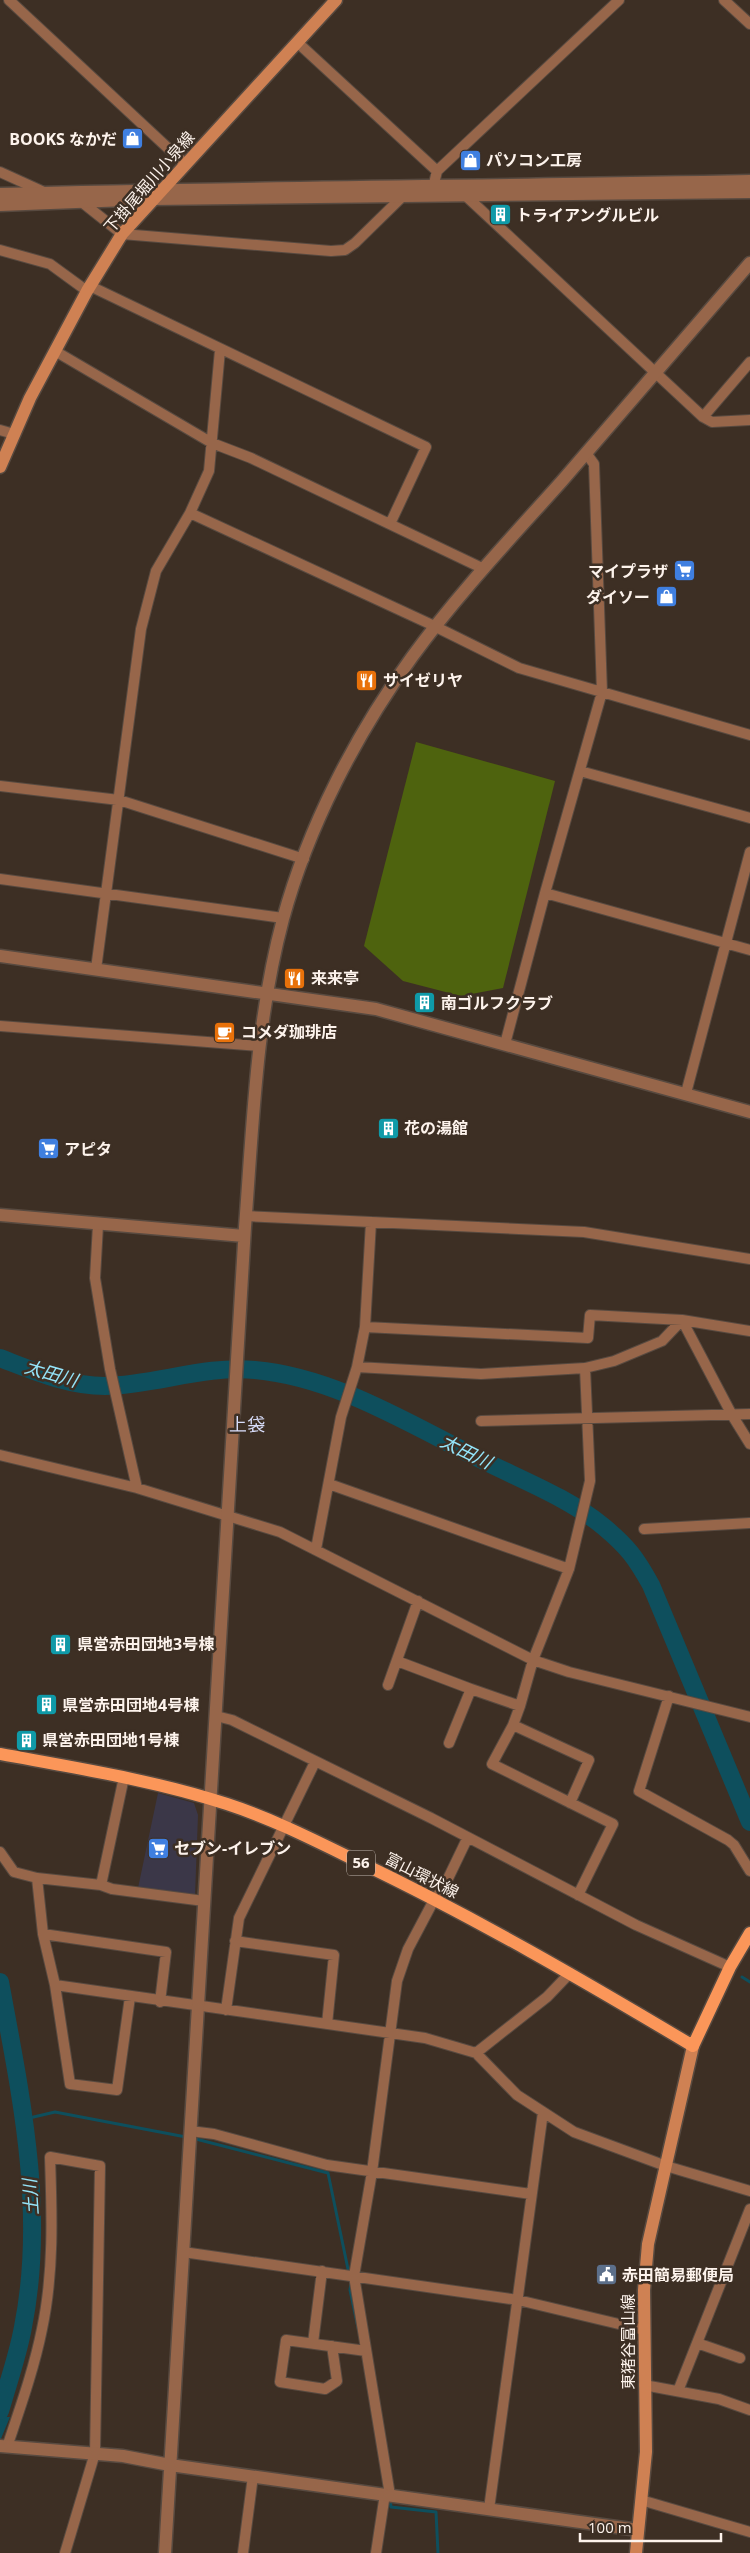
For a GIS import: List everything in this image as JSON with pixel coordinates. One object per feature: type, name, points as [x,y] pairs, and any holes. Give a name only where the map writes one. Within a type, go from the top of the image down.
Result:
[{"type":"main road","name":"下掛尾堀川小泉線","points":[[0,467],[14,434],[55,352],[89,289],[122,234],[336,0]]},
{"type":"main road","name":"富山環状線","points":[[0,1754],[124,1777],[211,1799],[284,1826],[435,1898],[570,1973],[693,2046]]},
{"type":"main road","points":[[693,2046],[730,1967],[750,1933]]},
{"type":"main road","name":"東猪谷富山線","points":[[636,2553],[646,2452],[644,2290],[648,2244],[693,2046]]},
{"type":"street","points":[[9,0],[185,164]]},
{"type":"street","points":[[433,191],[437,172],[618,0]]},
{"type":"street","points":[[724,0],[750,24]]},
{"type":"street","points":[[297,42],[437,172]]},
{"type":"street","points":[[0,172],[44,192]]},
{"type":"street","points":[[0,194],[164,189],[433,191],[750,181]]},
{"type":"street","points":[[0,205],[152,199],[403,196],[433,191],[466,196],[750,192]]},
{"type":"street","points":[[83,203],[122,234],[345,250],[403,196]]},
{"type":"street","points":[[466,196],[703,417],[712,422],[750,420]]},
{"type":"street","points":[[0,250],[50,264],[89,289],[426,448],[390,524]]},
{"type":"street","points":[[165,2553],[244,1236],[258,1046],[267,994],[284,918],[304,859],[329,798],[358,740],[385,697],[435,627],[750,263]]},
{"type":"street","points":[[96,969],[141,629],[156,571],[190,513],[209,471],[220,350]]},
{"type":"street","points":[[55,352],[212,444],[251,458],[484,570]]},
{"type":"street","points":[[703,417],[750,362]]},
{"type":"street","points":[[0,430],[14,434]]},
{"type":"street","points":[[505,1044],[545,893],[602,692],[594,464],[586,453]]},
{"type":"street","points":[[190,513],[519,668],[750,735]]},
{"type":"street","points":[[580,771],[750,818]]},
{"type":"street","points":[[0,786],[119,800],[304,859]]},
{"type":"street","points":[[686,1093],[750,852]]},
{"type":"street","points":[[0,878],[284,918]]},
{"type":"street","points":[[545,893],[750,950]]},
{"type":"street","points":[[0,956],[376,1009],[750,1112]]},
{"type":"street","points":[[0,1026],[258,1046]]},
{"type":"street","points":[[0,1215],[98,1225],[244,1236]]},
{"type":"street","points":[[246,1216],[584,1232],[750,1260]]},
{"type":"street","points":[[316,1549],[345,1402],[357,1367],[365,1327],[371,1222]]},
{"type":"street","points":[[98,1225],[95,1278],[116,1399],[137,1488]]},
{"type":"street","points":[[365,1327],[588,1338],[590,1316],[682,1320],[750,1331]]},
{"type":"street","points":[[357,1367],[482,1374],[585,1368],[614,1361],[662,1341],[682,1320]]},
{"type":"street","points":[[682,1320],[750,1444]]},
{"type":"street","points":[[578,1895],[613,1824],[492,1764],[513,1725],[533,1660],[569,1569],[590,1481],[585,1368]]},
{"type":"street","points":[[481,1421],[750,1414]]},
{"type":"street","points":[[0,1455],[137,1488],[280,1532],[533,1660],[569,1672],[750,1716]]},
{"type":"street","points":[[329,1484],[569,1569]]},
{"type":"street","points":[[644,1529],[750,1523]]},
{"type":"street","points":[[388,1685],[418,1601]]},
{"type":"street","points":[[397,1661],[520,1706]]},
{"type":"street","points":[[449,1743],[471,1689]]},
{"type":"street","points":[[670,1696],[639,1791],[728,1840],[734,1845],[750,1871]]},
{"type":"street","points":[[216,1716],[232,1720],[431,1818],[467,1839],[636,1925],[730,1967]]},
{"type":"street","points":[[513,1725],[589,1760],[570,1803]]},
{"type":"street","points":[[226,2010],[239,1918],[315,1762]]},
{"type":"street","points":[[101,1885],[124,1777]]},
{"type":"street","points":[[376,2553],[387,2495],[354,2276],[372,2172],[391,2034],[396,1981],[408,1949],[435,1898],[442,1891],[467,1839]]},
{"type":"street","points":[[0,1852],[14,1872],[37,1878],[101,1885],[112,1889],[204,1902]]},
{"type":"street","points":[[37,1878],[43,1934],[55,1985],[70,2084],[117,2090],[130,1997]]},
{"type":"street","points":[[43,1934],[166,1952],[160,2002]]},
{"type":"street","points":[[235,1941],[334,1955],[327,2024]]},
{"type":"street","points":[[476,2053],[547,1996],[570,1973]]},
{"type":"street","points":[[55,1985],[160,2002],[425,2038],[476,2053],[517,2095],[574,2132],[666,2166],[750,2191]]},
{"type":"street","points":[[489,2509],[542,2112]]},
{"type":"street","points":[[190,2131],[214,2134],[327,2165],[532,2194]]},
{"type":"street","points":[[65,2553],[95,2453],[100,2166],[50,2156],[52,2242],[43,2327],[34,2364],[3,2446],[95,2453],[638,2530]]},
{"type":"street","points":[[678,2391],[750,2209]]},
{"type":"street","points":[[183,2252],[518,2300],[644,2330]]},
{"type":"street","points":[[313,2343],[322,2271]]},
{"type":"street","points":[[332,2346],[337,2382],[325,2389],[280,2382],[286,2340],[313,2343],[366,2351]]},
{"type":"street","points":[[697,2343],[740,2358]]},
{"type":"street","points":[[644,2384],[719,2399],[750,2410]]},
{"type":"street","points":[[243,2553],[253,2476]]},
{"type":"street","points":[[641,2500],[750,2532]]},
{"type":"shaded area","points":[[158,1793],[194,1803],[198,1815],[195,1896],[138,1888]]},
{"type":"green space","points":[[416,742],[555,781],[503,988],[461,996],[403,981],[364,946]]},
{"type":"water","points":[[0,2417],[10,2417],[0,2441]]},
{"type":"waterway","name":"太田川","points":[[0,1358],[64,1381],[105,1386],[124,1385],[217,1370],[255,1370],[285,1374],[314,1382],[372,1404],[576,1507],[604,1527],[625,1547],[636,1560],[651,1585],[750,1822]]},
{"type":"waterway","points":[[742,1977],[750,1982]]},
{"type":"waterway","name":"土川","points":[[0,1982],[23,2111],[28,2154],[32,2240],[29,2284],[23,2327],[0,2411]]},
{"type":"waterway","points":[[25,2119],[55,2112],[186,2137]]},
{"type":"waterway","points":[[192,2138],[328,2173],[349,2274]]},
{"type":"waterway","points":[[351,2282],[350,2290],[358,2328]]},
{"type":"waterway","points":[[390,2498],[391,2507],[436,2512],[438,2553]]},
{"type":"place","name":"BOOKS なかだ","points":[[133,139]]},
{"type":"place","name":"パソコン工房","points":[[470,160]]},
{"type":"place","name":"トライアングルビル","points":[[500,215]]},
{"type":"place","name":"マイプラザ","points":[[684,571]]},
{"type":"place","name":"ダイソー","points":[[666,597]]},
{"type":"place","name":"サイゼリヤ","points":[[367,680]]},
{"type":"place","name":"来来亭","points":[[295,978]]},
{"type":"place","name":"南ゴルフクラブ","points":[[425,1003]]},
{"type":"place","name":"コメダ珈琲店","points":[[225,1032]]},
{"type":"place","name":"花の湯館","points":[[388,1128]]},
{"type":"place","name":"アピタ","points":[[48,1149]]},
{"type":"place","name":"県営赤田団地3号棟","points":[[61,1644]]},
{"type":"place","name":"県営赤田団地4号棟","points":[[46,1705]]},
{"type":"place","name":"県営赤田団地1号棟","points":[[26,1740]]},
{"type":"place","name":"セブン-イレブン","points":[[158,1848]]},
{"type":"place","name":"赤田簡易郵便局","points":[[606,2275]]},
{"type":"district","name":"上袋","points":[[247,1425]]}]
